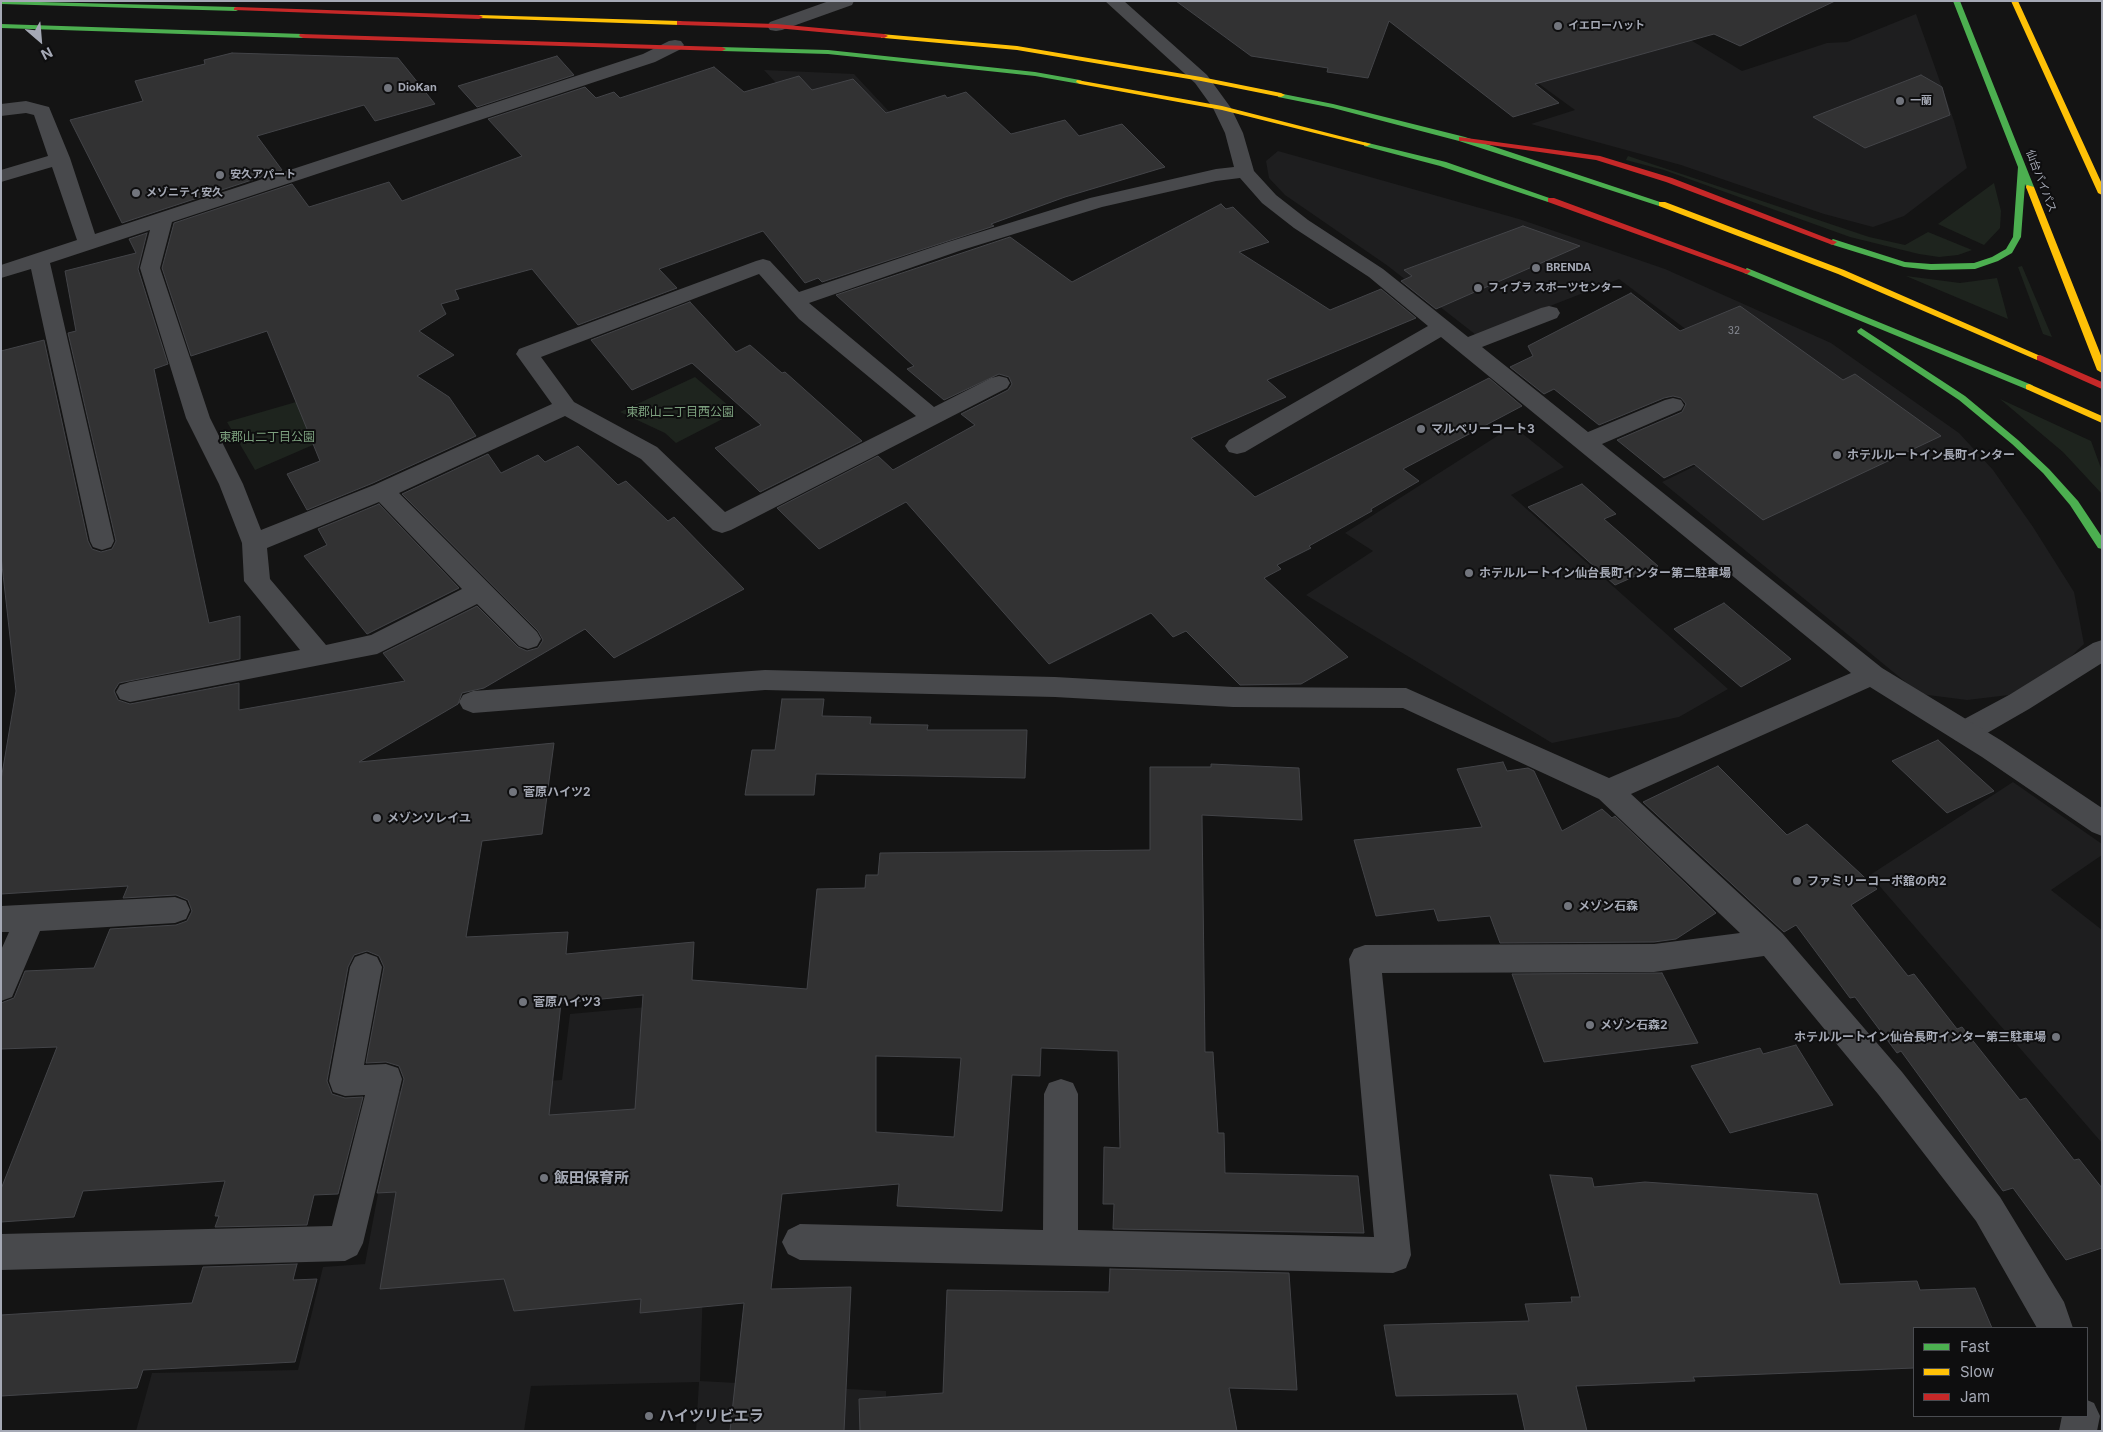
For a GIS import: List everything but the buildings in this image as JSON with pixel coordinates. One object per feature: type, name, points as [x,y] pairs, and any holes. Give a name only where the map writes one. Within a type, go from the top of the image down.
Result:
[{"type":"main road","name":"仙台バイパス","points":[[1956,1],[2102,370]]},
{"type":"main road","points":[[2014,1],[2102,193]]},
{"type":"main road","points":[[1,2],[618,19],[776,26],[1017,48],[1201,79],[1333,106],[1462,139],[1660,203],[1841,272],[2012,345],[2102,386]]},
{"type":"main road","points":[[1,26],[675,45],[828,52],[1035,74],[1222,108],[1443,164],[1606,218],[1784,286],[1994,371],[2102,420]]},
{"type":"main road","points":[[1462,139],[1596,158],[1669,180],[1855,250],[1904,264],[1931,267],[1975,266],[1995,259],[2009,251],[2017,237],[2022,168]]},
{"type":"main road","points":[[1784,286],[1887,346],[1962,398],[2016,442],[2046,471],[2074,503],[2102,545]]},
{"type":"street","points":[[776,26],[846,1]]},
{"type":"street","points":[[1113,1],[1137,20],[1201,79],[1222,108],[1234,133],[1245,172],[1269,199],[1301,224],[1376,273],[1872,675],[1965,732],[2102,824]]},
{"type":"street","points":[[1,272],[649,58],[675,45]]},
{"type":"street","points":[[1,110],[26,107],[42,111],[60,158],[88,243]]},
{"type":"street","points":[[1,176],[60,158]]},
{"type":"street","points":[[794,301],[955,246],[1097,202],[1216,175],[1245,172]]},
{"type":"street","points":[[164,218],[150,268],[198,418],[231,484],[254,543],[258,581],[320,656]]},
{"type":"street","points":[[39,259],[102,541]]},
{"type":"street","points":[[932,417],[794,301],[763,265],[527,354],[566,407],[648,453],[722,524],[999,383]]},
{"type":"street","points":[[1466,346],[1549,313]]},
{"type":"street","points":[[1237,446],[1443,328]]},
{"type":"street","points":[[1584,443],[1673,405]]},
{"type":"street","points":[[254,543],[383,491],[566,407]]},
{"type":"street","points":[[383,491],[528,639]]},
{"type":"street","points":[[130,692],[377,644],[480,591]]},
{"type":"street","points":[[1965,732],[2019,702],[2102,650]]},
{"type":"street","points":[[1609,791],[1872,675]]},
{"type":"street","points":[[473,702],[765,680],[1055,687],[1233,697],[1406,698],[1609,791],[1771,942],[1890,1083],[1988,1209],[2052,1315],[2055,1327]]},
{"type":"street","points":[[1,987],[16,919],[175,910]]},
{"type":"street","points":[[800,1242],[1393,1255],[1365,959],[1654,958],[1771,942]]},
{"type":"street","points":[[1,1252],[345,1243],[386,1079],[345,1081],[366,967]]},
{"type":"street","points":[[1060,1247],[1061,1094]]},
{"type":"street","points":[[2088,1415],[2102,1418]]},
{"type":"street","points":[[2078,1431],[2081,1417]]},
{"type":"shaded area","points":[[1626,1],[1742,71],[1827,43],[1847,42],[1916,14],[1954,121],[1967,168],[1904,216],[1873,227],[1824,214],[1681,165],[1531,124],[1575,110],[1428,3]]},
{"type":"shaded area","points":[[764,70],[854,74],[911,135],[844,156]]},
{"type":"shaded area","points":[[1278,151],[1519,219],[1665,269],[1831,343],[1959,433],[1993,470],[2033,527],[2074,592],[2084,644],[2062,665],[2009,695],[1967,700],[1920,694],[1662,482],[1800,415],[1619,279],[1476,335],[1388,266],[1285,195],[1269,178],[1266,161]]},
{"type":"shaded area","name":"ホテルルートイン仙台長町インター第二駐車場","points":[[1513,426],[1564,467],[1511,495],[1728,689],[1679,717],[1552,743],[1306,595],[1373,551],[1345,533]]},
{"type":"shaded area","name":"ホテルルートイン仙台長町インター第三駐車場","points":[[2013,782],[2102,844],[2102,855],[2051,890],[2102,930],[2102,1143],[1870,875]]},
{"type":"shaded area","name":"飯田保育所","points":[[712,1001],[700,1381],[886,1391],[886,1431],[696,1431],[699,1382],[531,1386],[524,1431],[136,1431],[152,1373],[298,1370],[323,1267],[365,1264],[397,1091],[562,1080],[570,1014]]},
{"type":"green space","points":[[1628,156],[1869,237],[1905,245],[1928,232],[1972,250],[1958,255],[1939,257],[1850,237],[1664,170],[1626,160]]},
{"type":"green space","points":[[1994,183],[2001,211],[2000,228],[1984,245],[1938,224]]},
{"type":"green space","points":[[2022,266],[2052,337],[2043,334],[2018,267]]},
{"type":"green space","points":[[1906,276],[1960,283],[1997,278],[2008,319]]},
{"type":"green space","name":"東郡山二丁目西公園","points":[[695,377],[736,412],[676,443],[665,433],[620,412]]},
{"type":"green space","name":"東郡山二丁目公園","points":[[341,389],[366,422],[255,470],[227,422]]},
{"type":"green space","points":[[2000,399],[2091,441],[2102,471],[2102,494],[2063,452]]},
{"type":"traffic: fast","points":[[1956,1],[2030,187]]},
{"type":"traffic: fast","points":[[1,2],[236,9]]},
{"type":"traffic: fast","points":[[1,26],[303,36]]},
{"type":"traffic: fast","points":[[722,49],[828,52],[1035,74],[1080,82]]},
{"type":"traffic: fast","points":[[1281,95],[1333,106],[1462,139],[1662,204]]},
{"type":"traffic: fast","points":[[1367,144],[1443,164],[1551,200]]},
{"type":"traffic: fast","points":[[1833,242],[1904,264],[1931,267],[1975,266],[1995,259],[2009,251],[2017,237],[2022,167]]},
{"type":"traffic: fast","points":[[1747,271],[2029,387]]},
{"type":"traffic: fast","points":[[1861,331],[1962,398],[2015,442],[2046,471],[2074,503],[2102,545]]},
{"type":"traffic: slow","points":[[2014,1],[2102,193]]},
{"type":"traffic: slow","points":[[479,17],[680,23]]},
{"type":"traffic: slow","points":[[884,36],[1017,48],[1201,79],[1281,95]]},
{"type":"traffic: slow","points":[[1080,82],[1222,108],[1367,144]]},
{"type":"traffic: slow","points":[[2030,187],[2102,370]]},
{"type":"traffic: slow","points":[[1662,204],[1841,272],[2040,358]]},
{"type":"traffic: slow","points":[[2029,387],[2102,420]]},
{"type":"traffic: jam","points":[[236,9],[479,17]]},
{"type":"traffic: jam","points":[[680,23],[776,26],[884,36]]},
{"type":"traffic: jam","points":[[303,36],[722,49]]},
{"type":"traffic: jam","points":[[1462,139],[1597,158],[1669,180],[1833,242]]},
{"type":"traffic: jam","points":[[1551,200],[1747,271]]},
{"type":"traffic: jam","points":[[2040,358],[2102,386]]},
{"type":"place","name":"イエローハット","points":[[1558,26]]},
{"type":"place","name":"DioKan","points":[[388,88]]},
{"type":"place","name":"一蘭","points":[[1900,101]]},
{"type":"place","name":"安久アパート","points":[[220,175]]},
{"type":"place","name":"メゾニティ安久","points":[[136,193]]},
{"type":"place","name":"BRENDA","points":[[1536,268]]},
{"type":"place","name":"フィブラ スポーツセンター","points":[[1478,288]]},
{"type":"place","name":"マルベリーコート3","points":[[1421,429]]},
{"type":"place","name":"ホテルルートイン長町インター","points":[[1837,455]]},
{"type":"place","name":"ホテルルートイン仙台長町インター第二駐車場","points":[[1469,573]]},
{"type":"place","name":"菅原ハイツ2","points":[[513,792]]},
{"type":"place","name":"メゾンソレイユ","points":[[377,818]]},
{"type":"place","name":"ファミリーコーポ舘の内2","points":[[1797,881]]},
{"type":"place","name":"メゾン石森","points":[[1568,906]]},
{"type":"place","name":"菅原ハイツ3","points":[[523,1002]]},
{"type":"place","name":"メゾン石森2","points":[[1590,1025]]},
{"type":"place","name":"ホテルルートイン仙台長町インター第三駐車場","points":[[2056,1037]]},
{"type":"place","name":"飯田保育所","points":[[544,1178]]},
{"type":"place","name":"ハイツリビエラ","points":[[649,1416]]}]
